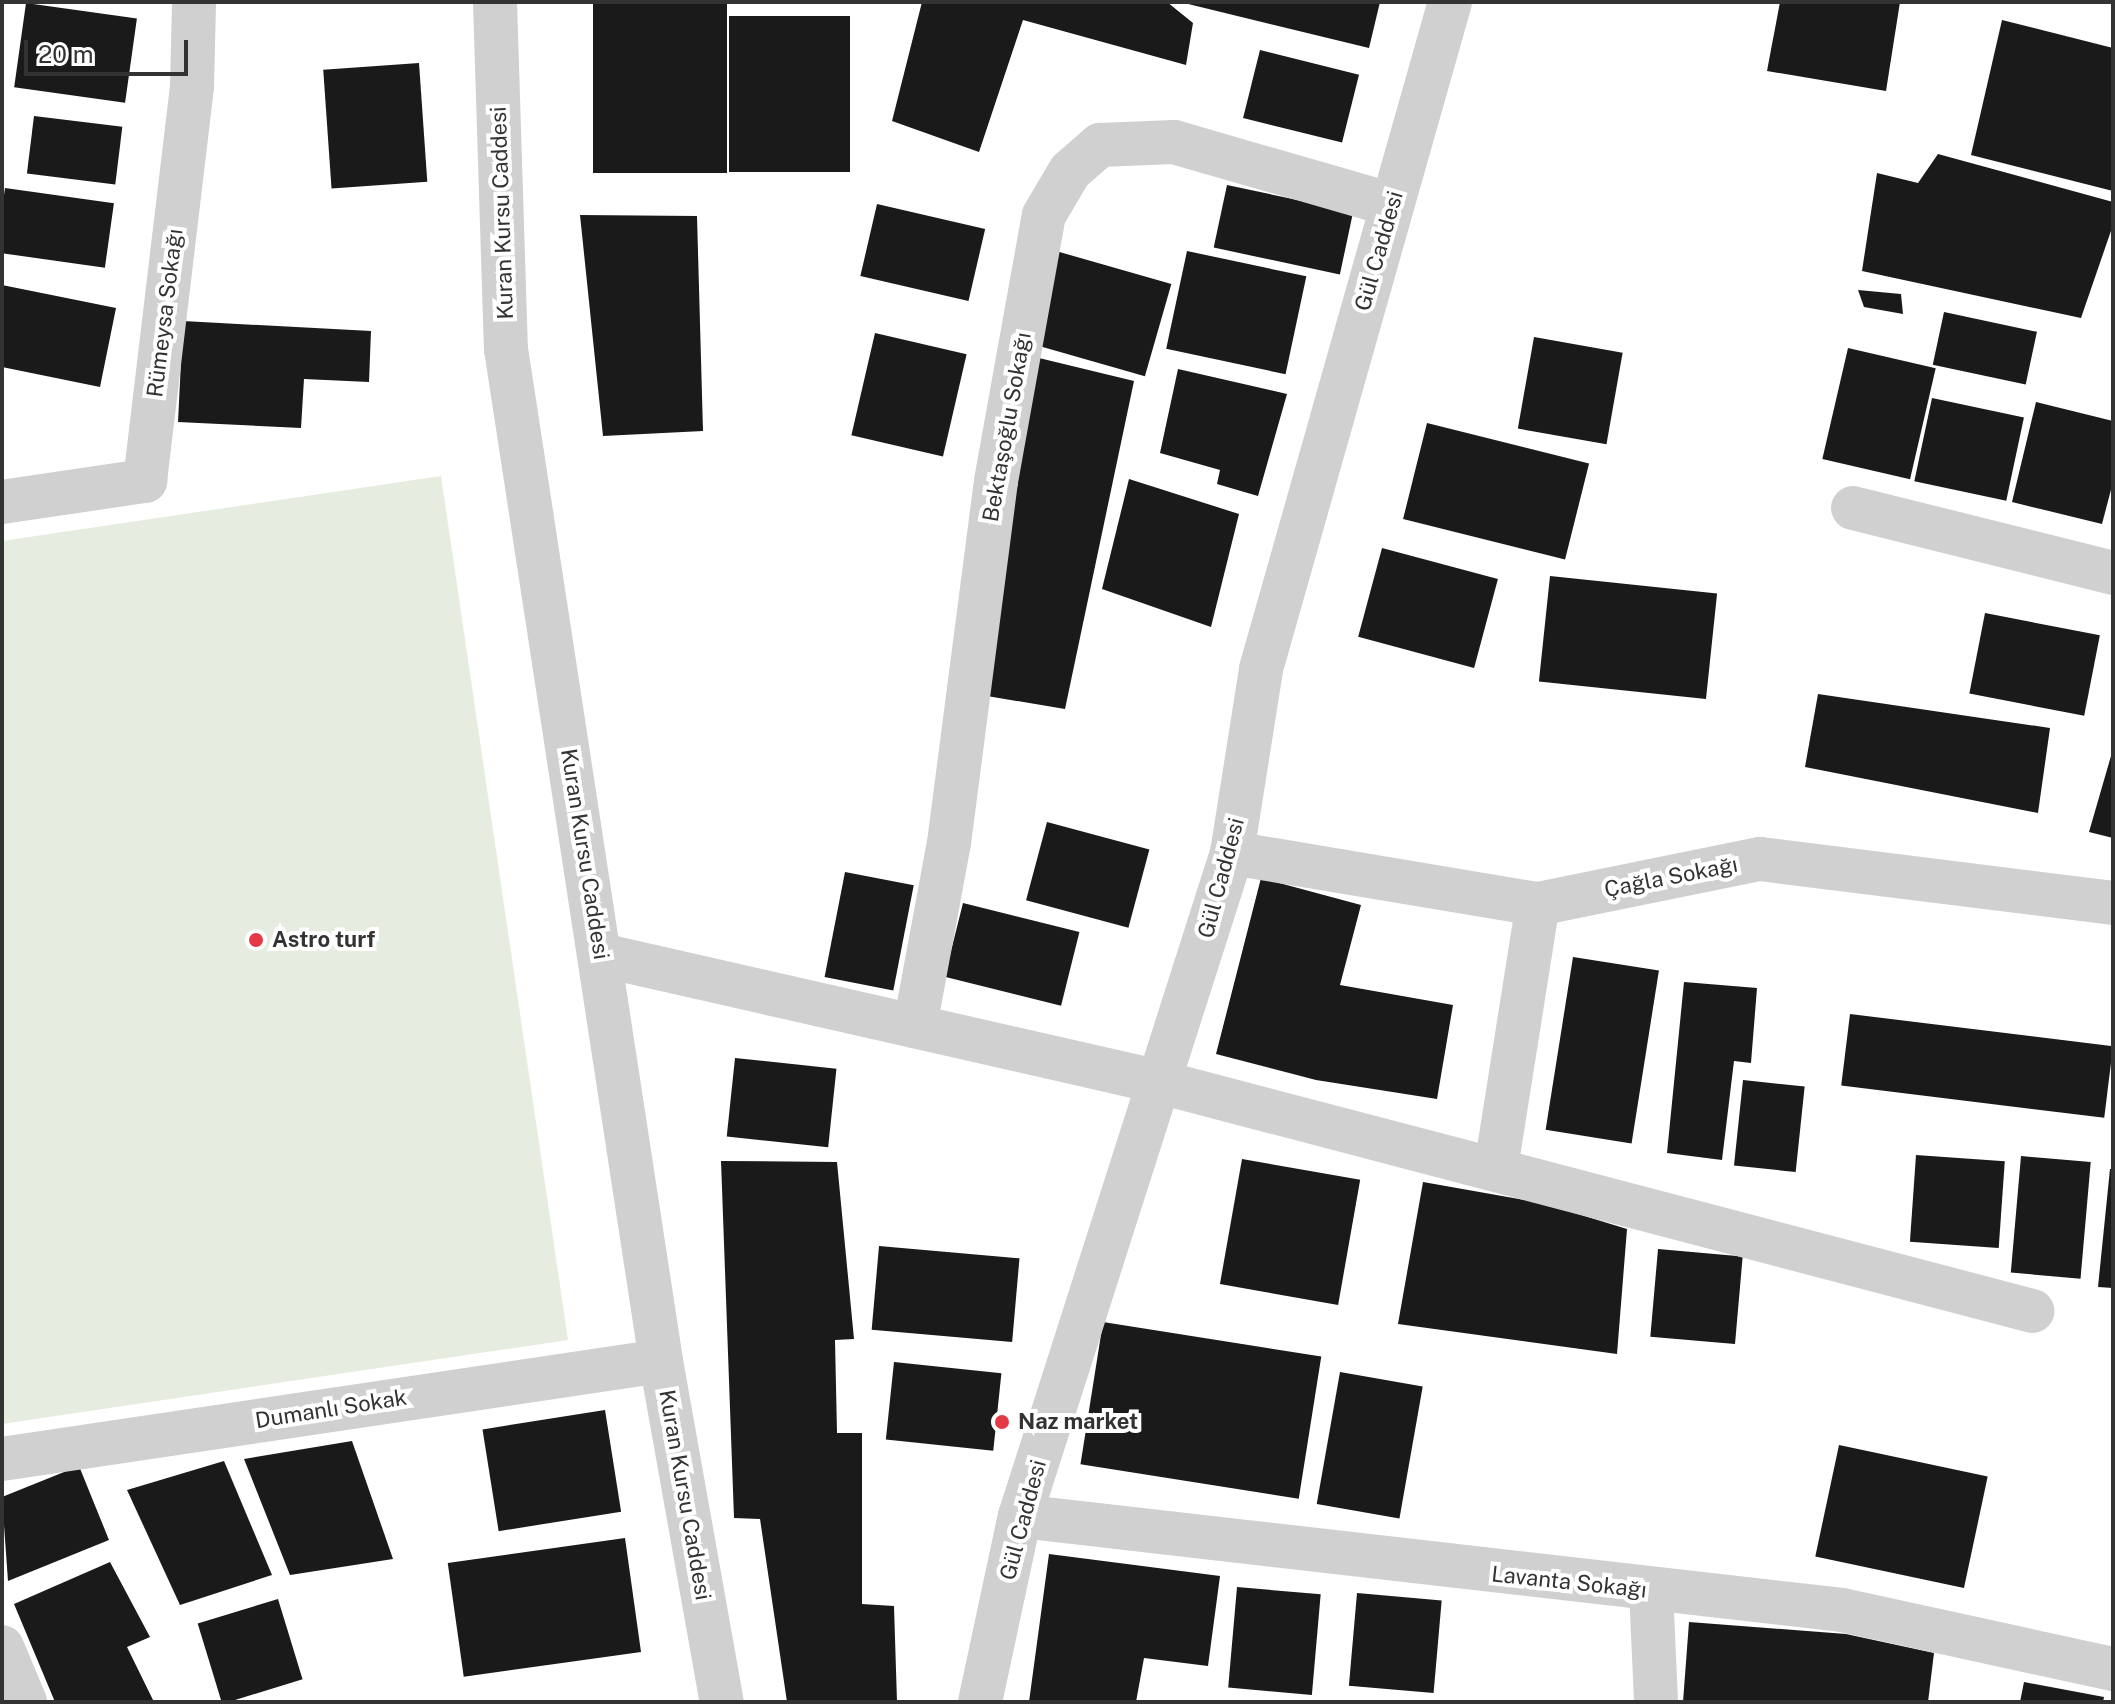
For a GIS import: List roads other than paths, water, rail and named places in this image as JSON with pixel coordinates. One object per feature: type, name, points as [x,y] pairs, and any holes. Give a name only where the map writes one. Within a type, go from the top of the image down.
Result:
[{"type":"street","name":"Rümeysa Sokağı","points":[[2,502],[145,481],[192,86],[194,2]]},
{"type":"street","name":"Kuran Kursu Caddesi","points":[[495,2],[506,349],[661,1361],[722,1702]]},
{"type":"street","name":"Gül Caddesi","points":[[980,1702],[1020,1516],[1232,853],[1261,669],[1450,2]]},
{"type":"street","name":"Bektaşoğlu Sokağı","points":[[915,1026],[949,843],[996,481],[1044,215],[1070,171],[1100,145],[1174,142],[1392,205]]},
{"type":"street","points":[[1853,508],[2113,573]]},
{"type":"street","name":"Çağla Sokağı","points":[[1232,853],[1538,904],[1760,859],[2113,903]]},
{"type":"street","points":[[1496,1168],[1538,904]]},
{"type":"street","points":[[601,955],[1160,1082],[2032,1311]]},
{"type":"street","name":"Dumanlı Sokak","points":[[2,1459],[661,1361]]},
{"type":"street","name":"Lavanta Sokağı","points":[[1020,1516],[1842,1610],[2113,1669]]},
{"type":"street","points":[[1651,1590],[1656,1702]]},
{"type":"street","points":[[2,1647],[25,1702]]},
{"type":"place","name":"Astro turf","points":[[256,940]]},
{"type":"place","name":"Naz market","points":[[1002,1422]]}]
